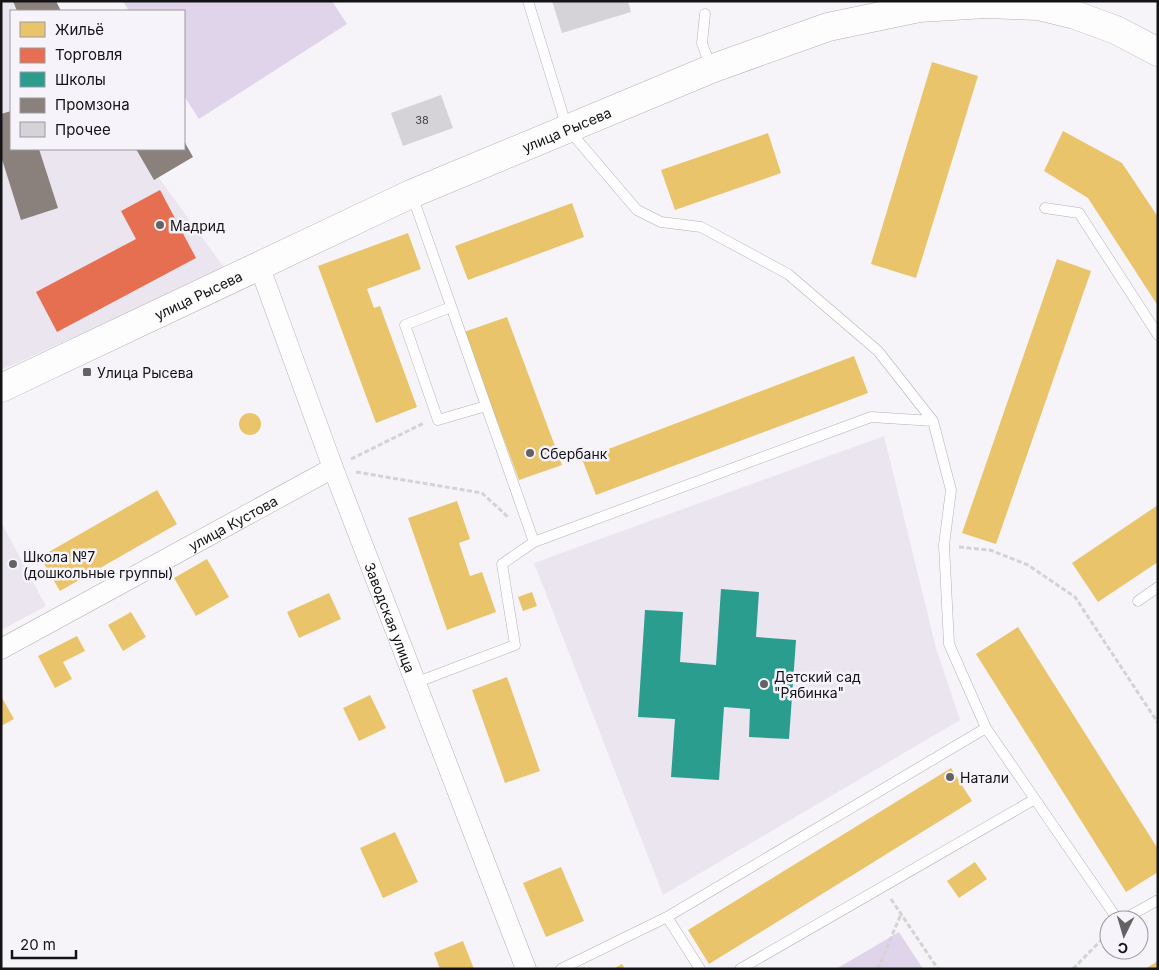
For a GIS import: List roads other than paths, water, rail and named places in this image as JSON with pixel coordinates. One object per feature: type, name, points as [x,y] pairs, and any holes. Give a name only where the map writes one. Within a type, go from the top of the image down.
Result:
[{"type":"main road","name":"улица Рысева","points":[[1,388],[411,194],[711,69],[828,27],[919,8],[986,4],[1038,6],[1078,12],[1158,52]]},
{"type":"street","name":"Заводская улица","points":[[259,265],[333,468],[526,969]]},
{"type":"street","name":"улица Кустова","points":[[1,649],[333,468]]},
{"type":"lane","points":[[528,1],[567,128],[637,210],[661,222],[701,228],[788,274],[878,351],[934,421],[951,490],[944,545],[949,644],[986,728],[1111,910]]},
{"type":"lane","points":[[705,14],[702,43],[711,69]]},
{"type":"lane","points":[[411,194],[534,542]]},
{"type":"lane","points":[[1045,208],[1079,213],[1158,335]]},
{"type":"lane","points":[[451,308],[405,325],[438,420],[486,406]]},
{"type":"lane","points":[[416,683],[515,645],[502,564],[534,542],[871,417],[934,421]]},
{"type":"lane","points":[[1138,601],[1158,587]]},
{"type":"lane","points":[[561,969],[667,918],[986,728]]},
{"type":"lane","points":[[740,969],[1035,799]]},
{"type":"lane","points":[[1140,910],[1158,900]]},
{"type":"lane","points":[[667,918],[700,969]]},
{"type":"place","name":"Мадрид","points":[[160,225]]},
{"type":"place","name":"Улица Рысева","points":[[87,372]]},
{"type":"place","name":"Сбербанк","points":[[530,453]]},
{"type":"place","name":"Школа №7 (дошкольные группы)","points":[[13,564]]},
{"type":"place","name":"Детский сад \"Рябинка\"","points":[[764,684]]},
{"type":"place","name":"Натали","points":[[950,777]]}]
